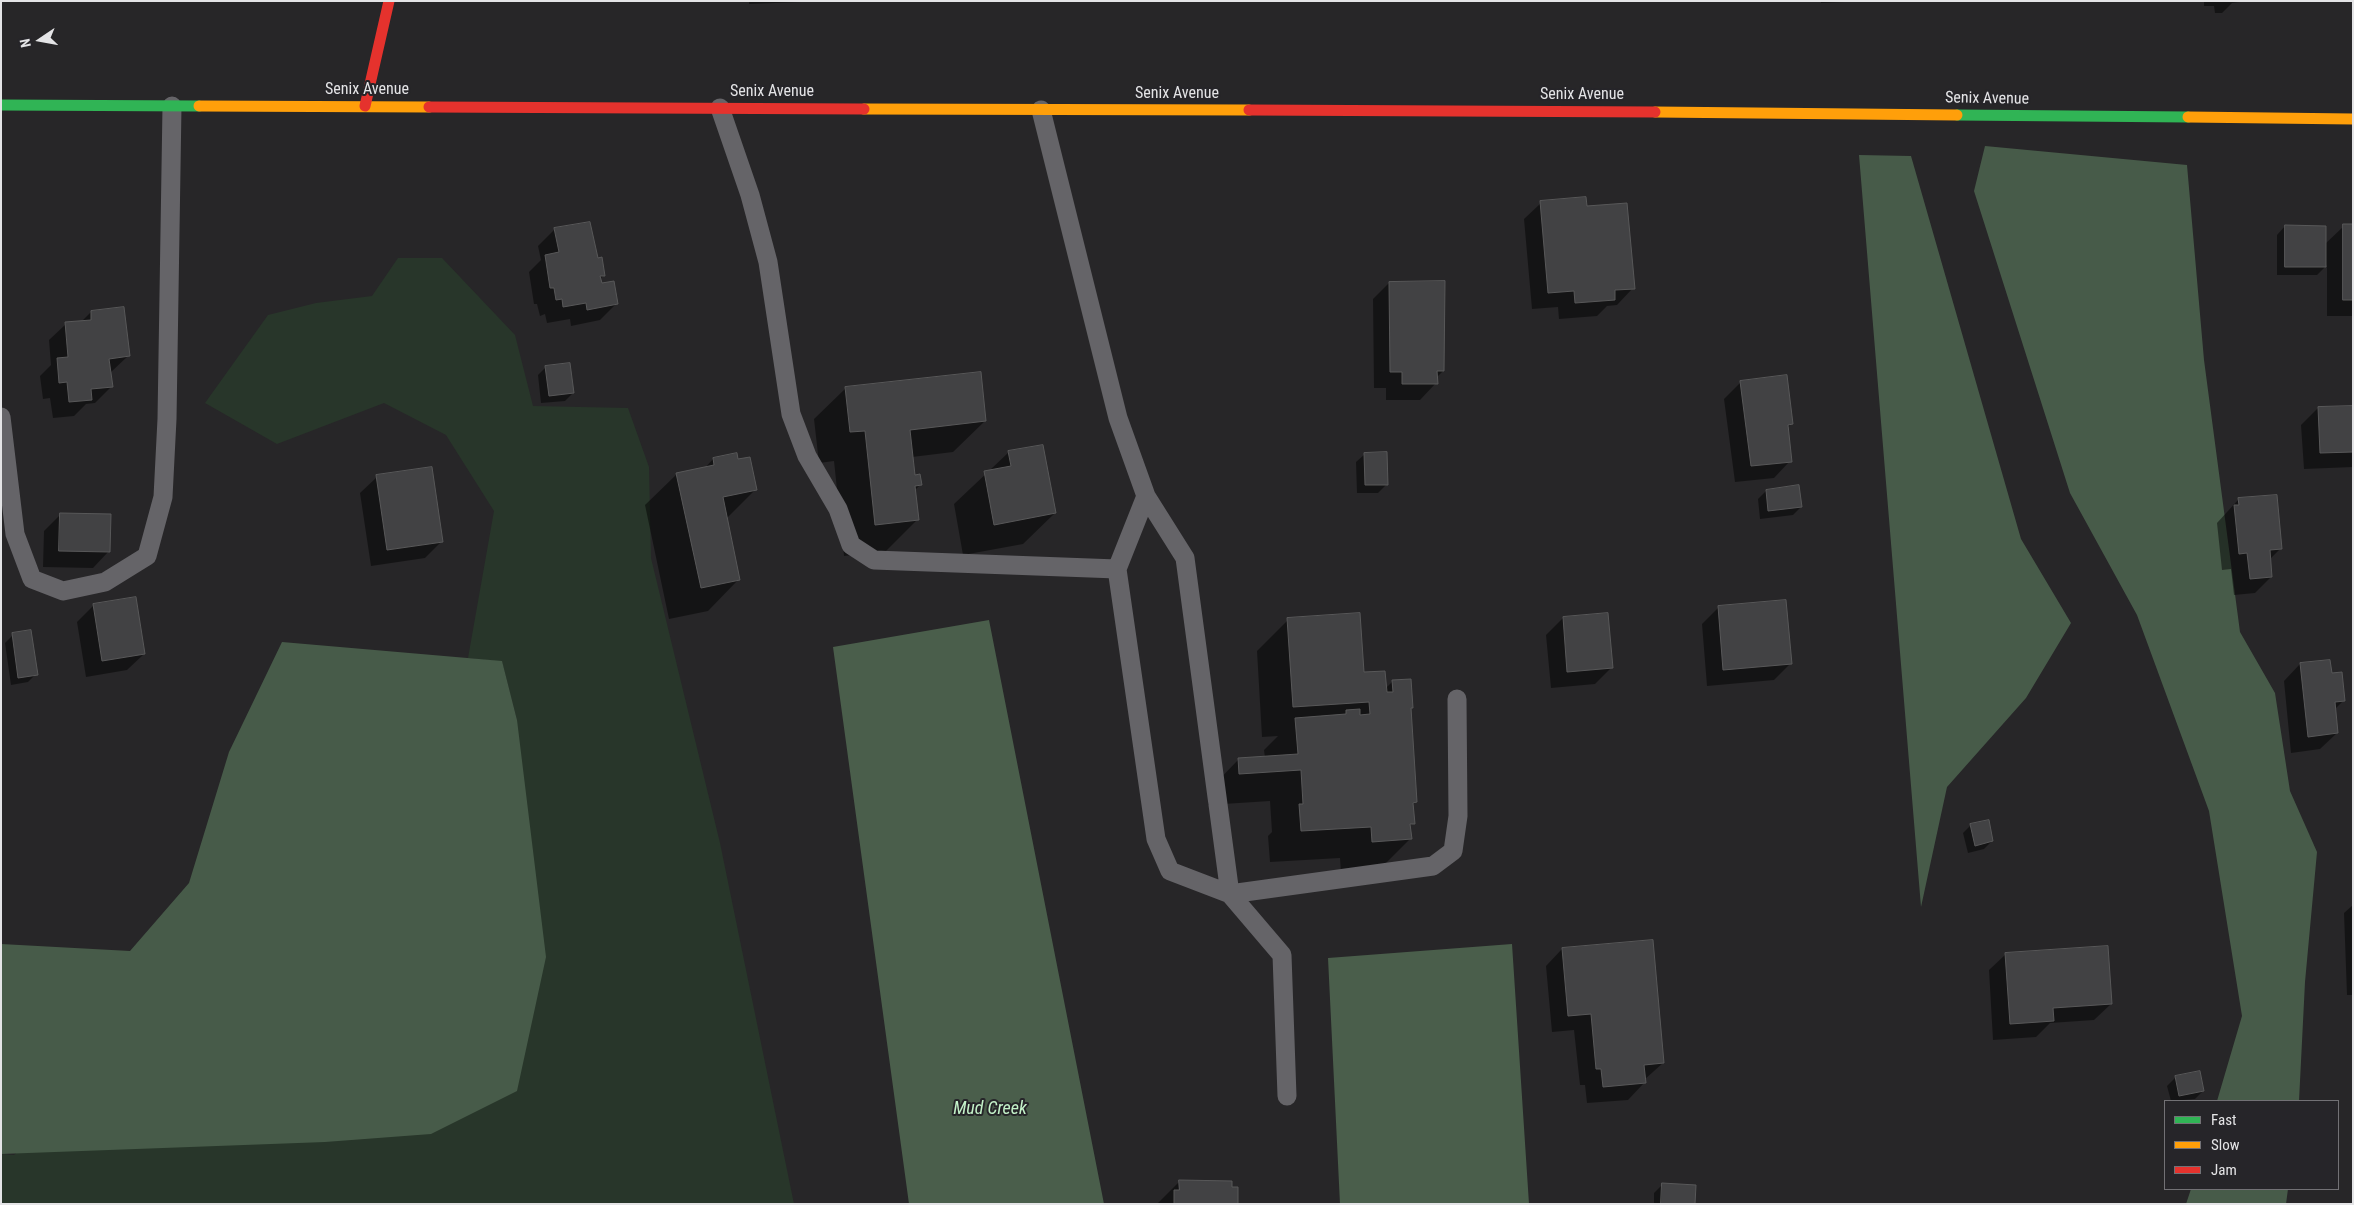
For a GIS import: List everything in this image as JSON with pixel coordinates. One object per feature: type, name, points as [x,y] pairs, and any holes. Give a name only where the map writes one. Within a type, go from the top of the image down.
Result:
[{"type":"street","points":[[365,106],[389,1]]},
{"type":"street","name":"Senix Avenue","points":[[1,105],[1675,112],[2353,119]]},
{"type":"lane","points":[[1,417],[15,534],[32,579],[63,591],[105,582],[147,556],[163,498],[167,419],[172,106]]},
{"type":"lane","points":[[720,108],[750,195],[768,262],[791,414],[807,456],[838,509],[851,546],[874,560],[1117,569]]},
{"type":"lane","points":[[1040,110],[1118,418],[1146,496],[1185,558],[1230,894]]},
{"type":"lane","points":[[1146,496],[1117,569],[1156,839],[1170,871],[1230,894],[1282,955],[1287,1096]]},
{"type":"lane","points":[[1230,894],[1433,866],[1453,851],[1458,816],[1457,699]]},
{"type":"shaded area","points":[[1985,146],[2187,165],[2204,360],[2240,632],[2275,693],[2290,791],[2317,852],[2305,982],[2299,1100],[2217,1100],[2242,1016],[2209,811],[2137,615],[2070,493],[1974,191]]},
{"type":"shaded area","points":[[1859,155],[1911,156],[2021,539],[2071,623],[2026,698],[1947,787],[1921,907]]},
{"type":"shaded area","points":[[398,258],[442,258],[515,335],[533,406],[628,408],[649,467],[651,558],[720,843],[794,1204],[1,1204],[1,1154],[14,1155],[517,720],[502,662],[468,658],[494,511],[446,435],[384,403],[277,444],[205,403],[268,315],[316,303],[372,296]]},
{"type":"shaded area","points":[[282,642],[502,661],[517,720],[546,957],[517,1091],[431,1134],[325,1142],[1,1154],[1,944],[130,951],[189,883],[229,752]]},
{"type":"shaded area","points":[[2191,1190],[2288,1190],[2286,1204],[2186,1204]]},
{"type":"water","name":"Mud Creek","points":[[989,620],[1104,1204],[909,1204],[833,647]]},
{"type":"water","points":[[1512,944],[1529,1204],[1340,1204],[1328,958]]},
{"type":"building","points":[[1586,197],[1587,206],[1627,203],[1635,289],[1615,290],[1615,300],[1575,303],[1574,291],[1548,293],[1540,201]]},
{"type":"building","points":[[590,222],[598,258],[602,257],[605,276],[600,276],[602,283],[614,281],[618,304],[587,310],[586,303],[563,307],[562,299],[556,300],[554,288],[550,288],[545,255],[559,252],[554,228]]},
{"type":"building","points":[[2343,224],[2353,224],[2353,300],[2343,300]]},
{"type":"building","points":[[2285,225],[2326,226],[2326,267],[2285,267]]},
{"type":"building","points":[[1445,281],[1444,371],[1437,371],[1438,384],[1402,384],[1402,372],[1390,372],[1389,282]]},
{"type":"building","points":[[124,307],[130,356],[109,359],[113,387],[91,389],[92,400],[69,402],[67,382],[59,383],[57,358],[68,357],[65,322],[91,320],[91,311]]},
{"type":"building","points":[[570,363],[574,393],[549,396],[545,366]]},
{"type":"building","points":[[981,372],[986,421],[910,430],[915,475],[920,474],[922,485],[915,486],[919,520],[875,525],[865,431],[850,432],[845,387]]},
{"type":"building","points":[[1787,375],[1793,424],[1788,425],[1792,462],[1751,466],[1740,381]]},
{"type":"building","points":[[2353,406],[2353,452],[2320,453],[2318,407]]},
{"type":"building","points":[[1043,445],[1056,513],[994,525],[984,471],[1011,466],[1008,451]]},
{"type":"building","points":[[1387,452],[1388,485],[1365,485],[1364,453]]},
{"type":"building","points":[[737,453],[738,459],[750,457],[757,490],[723,497],[740,580],[701,588],[676,473],[714,465],[713,458]]},
{"type":"building","points":[[432,467],[443,542],[387,550],[376,475]]},
{"type":"building","points":[[1799,485],[1802,507],[1768,511],[1766,490]]},
{"type":"building","points":[[2277,495],[2282,549],[2270,550],[2272,577],[2250,579],[2247,553],[2239,554],[2234,505],[2239,505],[2238,498]]},
{"type":"building","points":[[60,513],[111,514],[110,552],[59,551]]},
{"type":"building","points":[[136,597],[145,654],[102,661],[93,604]]},
{"type":"building","points":[[1786,600],[1792,664],[1723,670],[1718,606]]},
{"type":"building","points":[[1360,613],[1364,672],[1385,671],[1387,692],[1393,692],[1392,680],[1411,679],[1417,802],[1413,803],[1415,824],[1410,824],[1412,839],[1372,842],[1371,827],[1301,831],[1299,804],[1303,804],[1301,770],[1239,774],[1238,758],[1298,754],[1295,718],[1346,714],[1346,710],[1360,709],[1360,715],[1370,714],[1369,702],[1293,707],[1287,618]]},
{"type":"building","points":[[1608,613],[1613,668],[1567,672],[1563,617]]},
{"type":"building","points":[[31,630],[38,675],[18,678],[12,633]]},
{"type":"building","points":[[2330,660],[2332,673],[2342,672],[2345,701],[2335,702],[2338,733],[2308,737],[2300,663]]},
{"type":"building","points":[[1989,820],[1993,841],[1975,846],[1970,824]]},
{"type":"building","points":[[1653,940],[1664,1063],[1644,1065],[1646,1083],[1603,1087],[1601,1069],[1596,1069],[1591,1014],[1568,1016],[1562,948]]},
{"type":"building","points":[[2108,946],[2112,1004],[2053,1008],[2054,1021],[2010,1024],[2005,953]]},
{"type":"building","points":[[2200,1071],[2204,1091],[2179,1096],[2175,1076]]},
{"type":"building","points":[[1179,1180],[1232,1181],[1232,1187],[1238,1187],[1238,1204],[1174,1204],[1174,1190],[1179,1190]]},
{"type":"building","points":[[1662,1183],[1696,1185],[1695,1204],[1661,1204]]},
{"type":"traffic: fast","points":[[1,105],[199,106]]},
{"type":"traffic: fast","points":[[1957,115],[2188,117]]},
{"type":"traffic: slow","points":[[199,106],[429,107]]},
{"type":"traffic: slow","points":[[864,109],[1249,110]]},
{"type":"traffic: slow","points":[[1655,112],[1957,115]]},
{"type":"traffic: slow","points":[[2188,117],[2353,119]]},
{"type":"traffic: jam","points":[[365,106],[389,1]]},
{"type":"traffic: jam","points":[[429,107],[864,109]]},
{"type":"traffic: jam","points":[[1249,110],[1655,112]]}]
